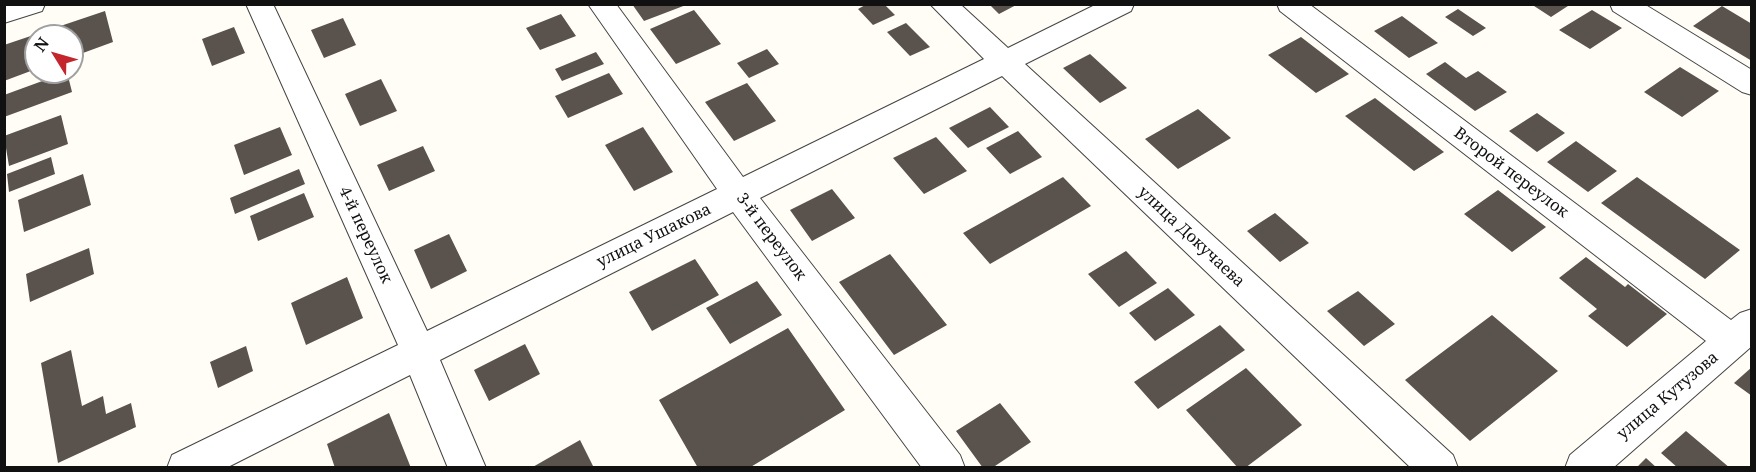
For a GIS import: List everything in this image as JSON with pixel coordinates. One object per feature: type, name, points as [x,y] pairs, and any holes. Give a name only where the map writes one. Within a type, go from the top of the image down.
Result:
[{"type":"street","points":[[4,14],[32,4]]},
{"type":"street","name":"4-й переулок","points":[[259,4],[419,352],[467,468]]},
{"type":"street","name":"3-й переулок","points":[[601,4],[738,194],[946,468]]},
{"type":"street","name":"улица Докучаева","points":[[943,4],[1439,468]]},
{"type":"street","name":"улица Ушакова","points":[[186,468],[1121,4]]},
{"type":"street","name":"Второй переулок","points":[[1290,4],[1742,332]]},
{"type":"street","points":[[1623,4],[1752,84]]},
{"type":"street","name":"улица Кутузова","points":[[1584,468],[1742,332]]},
{"type":"building","points":[[632,4],[686,4],[686,5],[644,21]]},
{"type":"building","points":[[867,4],[884,4],[895,15],[873,25],[858,9]]},
{"type":"building","points":[[989,4],[1018,4],[999,14]]},
{"type":"building","points":[[1531,4],[1571,4],[1551,17]]},
{"type":"building","points":[[1722,6],[1752,24],[1752,61],[1693,26]]},
{"type":"building","points":[[1458,9],[1486,28],[1473,36],[1445,17]]},
{"type":"building","points":[[694,10],[721,44],[676,64],[650,29]]},
{"type":"building","points":[[1592,10],[1622,28],[1590,49],[1559,30]]},
{"type":"building","points":[[105,11],[113,42],[84,53],[84,24],[66,24]]},
{"type":"building","points":[[561,14],[576,36],[540,50],[526,28]]},
{"type":"building","points":[[1402,16],[1438,43],[1409,58],[1374,31]]},
{"type":"building","points":[[343,18],[356,45],[324,58],[311,30]]},
{"type":"building","points":[[906,23],[930,47],[910,56],[887,32]]},
{"type":"building","points":[[234,27],[245,53],[212,66],[202,39]]},
{"type":"building","points":[[1301,37],[1349,74],[1316,93],[1268,55]]},
{"type":"building","points":[[24,38],[24,74],[4,81],[4,45]]},
{"type":"building","points":[[767,49],[779,64],[749,78],[737,63]]},
{"type":"building","points":[[596,52],[604,64],[562,81],[555,69]]},
{"type":"building","points":[[1090,54],[1127,88],[1100,103],[1063,68]]},
{"type":"building","points":[[1445,62],[1466,78],[1478,71],[1507,92],[1475,111],[1426,74]]},
{"type":"building","points":[[1680,67],[1719,91],[1682,117],[1644,92]]},
{"type":"building","points":[[609,73],[623,94],[568,118],[555,96]]},
{"type":"building","points":[[381,79],[397,111],[360,126],[345,94]]},
{"type":"building","points":[[747,83],[776,121],[734,141],[705,102]]},
{"type":"building","points":[[34,84],[70,84],[72,92],[4,117],[4,95]]},
{"type":"building","points":[[1375,98],[1444,152],[1414,171],[1345,116]]},
{"type":"building","points":[[990,107],[1009,127],[968,148],[949,128]]},
{"type":"building","points":[[1198,109],[1231,138],[1178,169],[1145,139]]},
{"type":"building","points":[[1537,113],[1565,133],[1537,152],[1509,131]]},
{"type":"building","points":[[61,115],[68,144],[9,166],[4,136]]},
{"type":"building","points":[[280,127],[292,155],[244,175],[234,145]]},
{"type":"building","points":[[643,127],[673,172],[634,191],[605,145]]},
{"type":"building","points":[[1018,131],[1042,157],[1010,174],[986,148]]},
{"type":"building","points":[[936,137],[967,171],[924,194],[893,158]]},
{"type":"building","points":[[1576,141],[1617,171],[1588,192],[1547,162]]},
{"type":"building","points":[[423,146],[435,171],[389,191],[377,165]]},
{"type":"building","points":[[51,157],[55,174],[9,192],[7,174]]},
{"type":"building","points":[[299,169],[305,184],[235,214],[230,198]]},
{"type":"building","points":[[83,174],[91,205],[24,232],[18,200]]},
{"type":"building","points":[[1063,177],[1091,206],[990,264],[963,233]]},
{"type":"building","points":[[1637,177],[1740,250],[1705,279],[1601,203]]},
{"type":"building","points":[[832,189],[855,218],[812,241],[790,210]]},
{"type":"building","points":[[1498,190],[1546,227],[1512,252],[1464,214]]},
{"type":"building","points":[[304,193],[314,217],[258,241],[250,216]]},
{"type":"building","points":[[1275,213],[1309,243],[1280,262],[1247,231]]},
{"type":"building","points":[[449,234],[467,271],[431,289],[414,250]]},
{"type":"building","points":[[89,248],[94,274],[30,302],[26,274]]},
{"type":"building","points":[[1126,251],[1157,283],[1119,307],[1088,274]]},
{"type":"building","points":[[890,254],[947,325],[894,355],[839,282]]},
{"type":"building","points":[[1586,257],[1625,287],[1628,284],[1667,314],[1627,347],[1588,316],[1597,309],[1559,278]]},
{"type":"building","points":[[695,259],[719,295],[652,331],[629,292]]},
{"type":"building","points":[[347,277],[363,318],[306,345],[291,303]]},
{"type":"building","points":[[757,281],[782,315],[730,344],[706,308]]},
{"type":"building","points":[[1168,288],[1195,315],[1155,341],[1129,313]]},
{"type":"building","points":[[1358,291],[1395,324],[1364,346],[1327,311]]},
{"type":"building","points":[[1492,315],[1558,371],[1470,441],[1405,380]]},
{"type":"building","points":[[1220,325],[1245,350],[1158,409],[1134,382]]},
{"type":"building","points":[[788,328],[845,410],[749,468],[698,468],[659,400]]},
{"type":"building","points":[[525,344],[540,374],[489,401],[474,370]]},
{"type":"building","points":[[246,346],[253,371],[218,388],[210,362]]},
{"type":"building","points":[[71,350],[82,406],[103,396],[106,414],[131,403],[136,427],[58,463],[41,363]]},
{"type":"building","points":[[1752,367],[1752,396],[1734,383]]},
{"type":"building","points":[[1246,368],[1302,425],[1245,468],[1238,468],[1186,410]]},
{"type":"building","points":[[1000,403],[1031,442],[992,468],[983,468],[956,431]]},
{"type":"building","points":[[389,413],[411,468],[335,468],[327,444]]},
{"type":"building","points":[[1686,431],[1730,468],[1678,468],[1661,453]]},
{"type":"building","points":[[580,440],[594,468],[531,468]]},
{"type":"building","points":[[1646,458],[1657,468],[1636,468]]}]
